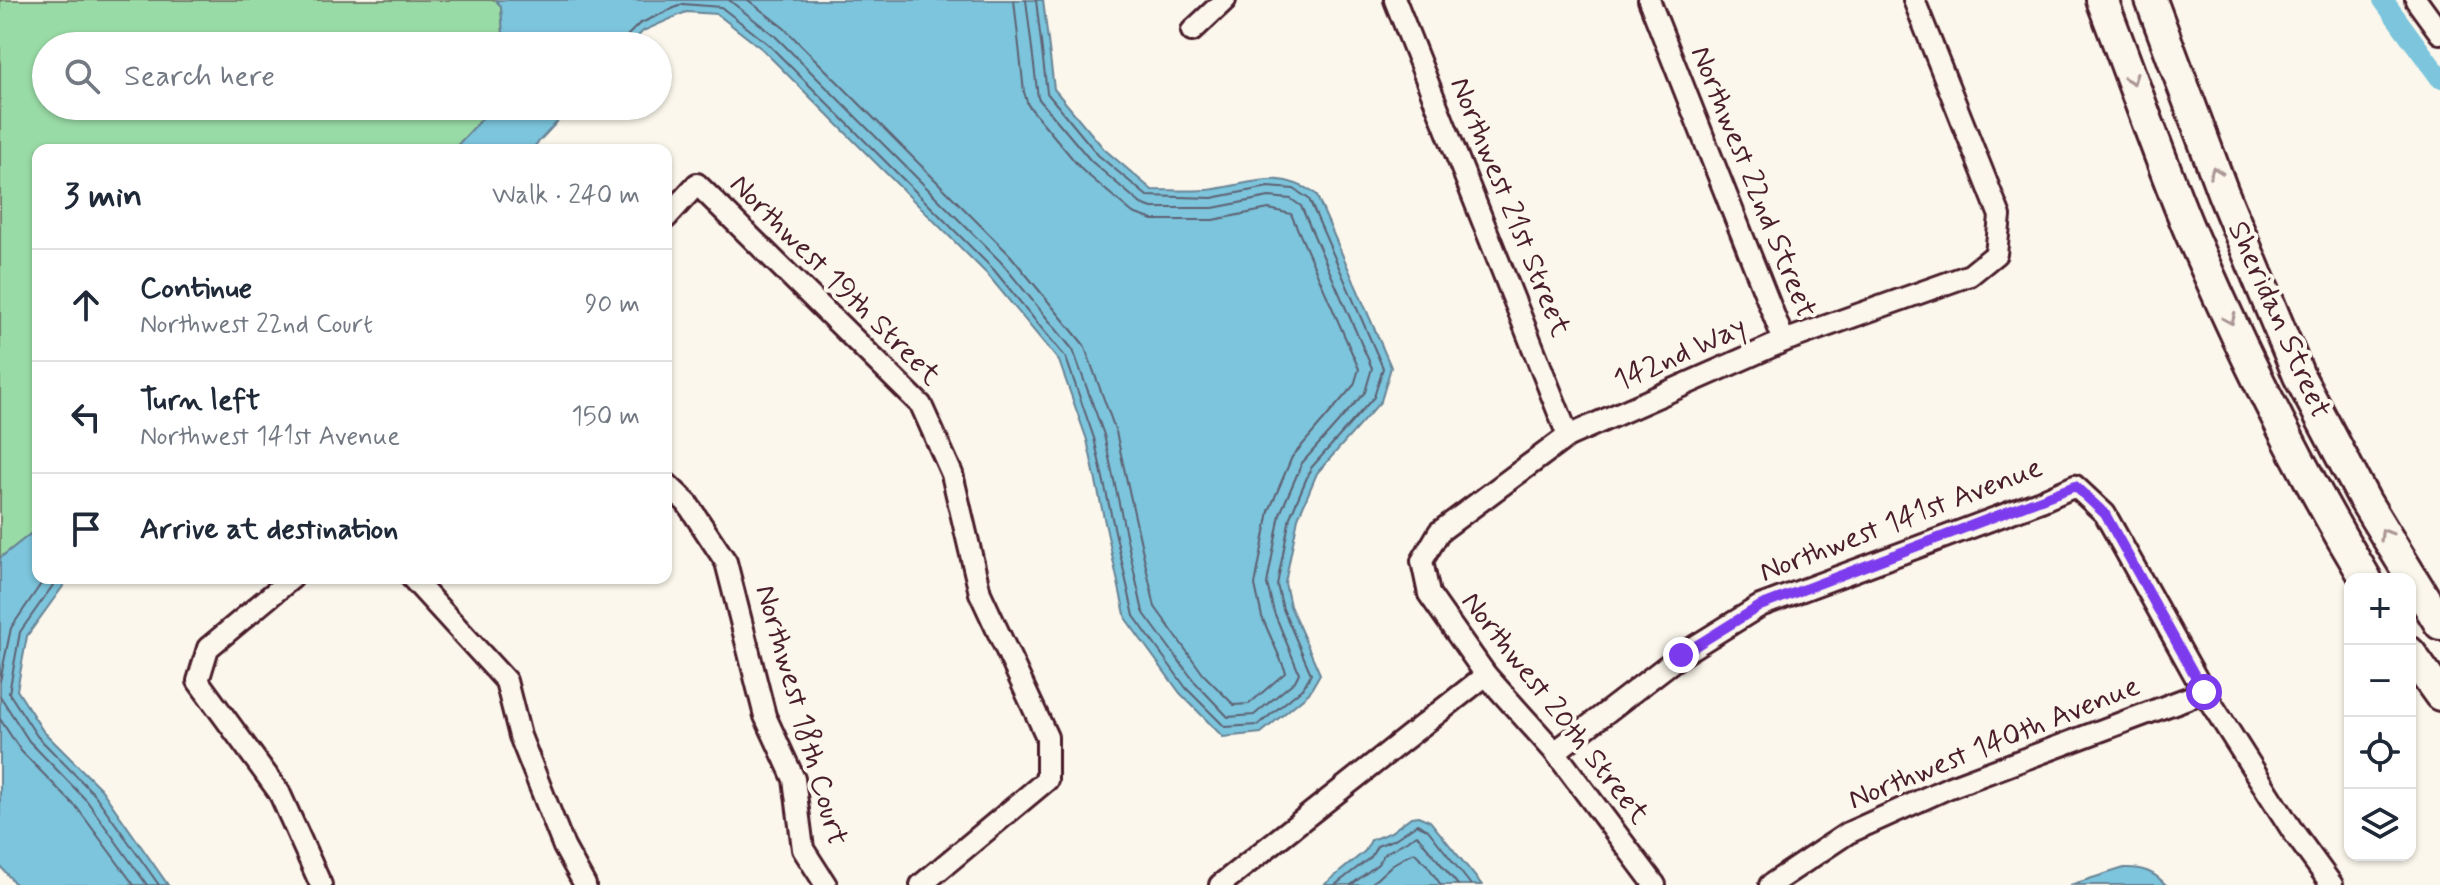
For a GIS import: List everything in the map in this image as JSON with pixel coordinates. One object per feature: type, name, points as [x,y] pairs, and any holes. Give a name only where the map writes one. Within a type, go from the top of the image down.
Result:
[{"type":"main road","name":"Sheridan Street","points":[[2102,0],[2188,225],[2262,391],[2332,523],[2362,573]]},
{"type":"main road","name":"Sheridan Street","points":[[2151,0],[2223,193],[2299,376],[2365,501],[2440,624]]},
{"type":"main road","points":[[2416,661],[2440,695]]},
{"type":"street","points":[[1192,31],[1225,0]]},
{"type":"street","name":"Northwest 21st Street","points":[[1395,0],[1568,436]]},
{"type":"street","name":"Northwest 22nd Street","points":[[1649,0],[1784,341]]},
{"type":"street","name":"142nd Way","points":[[1422,561],[1439,532],[1568,436],[1784,341],[1970,275],[1996,254],[2000,216],[1914,0]]},
{"type":"street","points":[[2416,0],[2440,33]]},
{"type":"street","name":"Northwest 19th Street","points":[[672,211],[697,184],[921,405],[952,474],[980,593],[1047,737],[1047,780],[921,885]]},
{"type":"street","name":"Northwest 141st Avenue","points":[[1555,752],[1681,655],[1760,606],[2075,486],[2105,514],[2204,692]]},
{"type":"street","name":"Northwest 18th Court","points":[[672,489],[687,503],[726,562],[765,716],[794,779],[803,849],[826,885]]},
{"type":"street","name":"Northwest 20th Street","points":[[1422,561],[1429,594],[1486,675],[1555,752],[1655,885]]},
{"type":"street","points":[[285,584],[208,648],[198,681],[279,792],[321,885]]},
{"type":"street","points":[[417,584],[506,681],[520,736],[564,847],[585,885]]},
{"type":"street","points":[[1220,885],[1486,675]]},
{"type":"street","points":[[2204,692],[2292,830],[2332,885]]},
{"type":"street","name":"Northwest 140th Avenue","points":[[1770,885],[1848,833],[1950,787],[2204,692]]},
{"type":"green space","points":[[0,0],[496,0],[501,7],[503,32],[32,32],[32,120],[481,120],[459,144],[32,144],[32,533],[0,558]]},
{"type":"water","points":[[496,0],[1043,0],[1054,89],[1104,149],[1152,190],[1207,190],[1278,180],[1302,186],[1316,194],[1391,367],[1381,401],[1317,473],[1298,518],[1285,583],[1290,606],[1320,674],[1309,693],[1261,733],[1223,737],[1180,693],[1126,619],[1087,440],[1059,361],[988,275],[762,49],[717,14],[686,12],[642,32],[503,32],[501,7]]},
{"type":"water","points":[[481,120],[559,120],[537,144],[459,144]]},
{"type":"water","points":[[32,533],[32,584],[65,584],[27,636],[17,690],[43,731],[101,789],[168,885],[16,885],[0,866],[0,558]]},
{"type":"water","points":[[1418,816],[1430,821],[1482,885],[1324,885],[1365,851],[1371,840]]},
{"type":"water","points":[[2124,868],[2147,871],[2166,885],[2070,885]]},
{"type":"waterway","points":[[2383,0],[2440,78]]},
{"type":"route","points":[[1681,655],[1760,606],[2075,486],[2105,514],[2204,692]]}]
